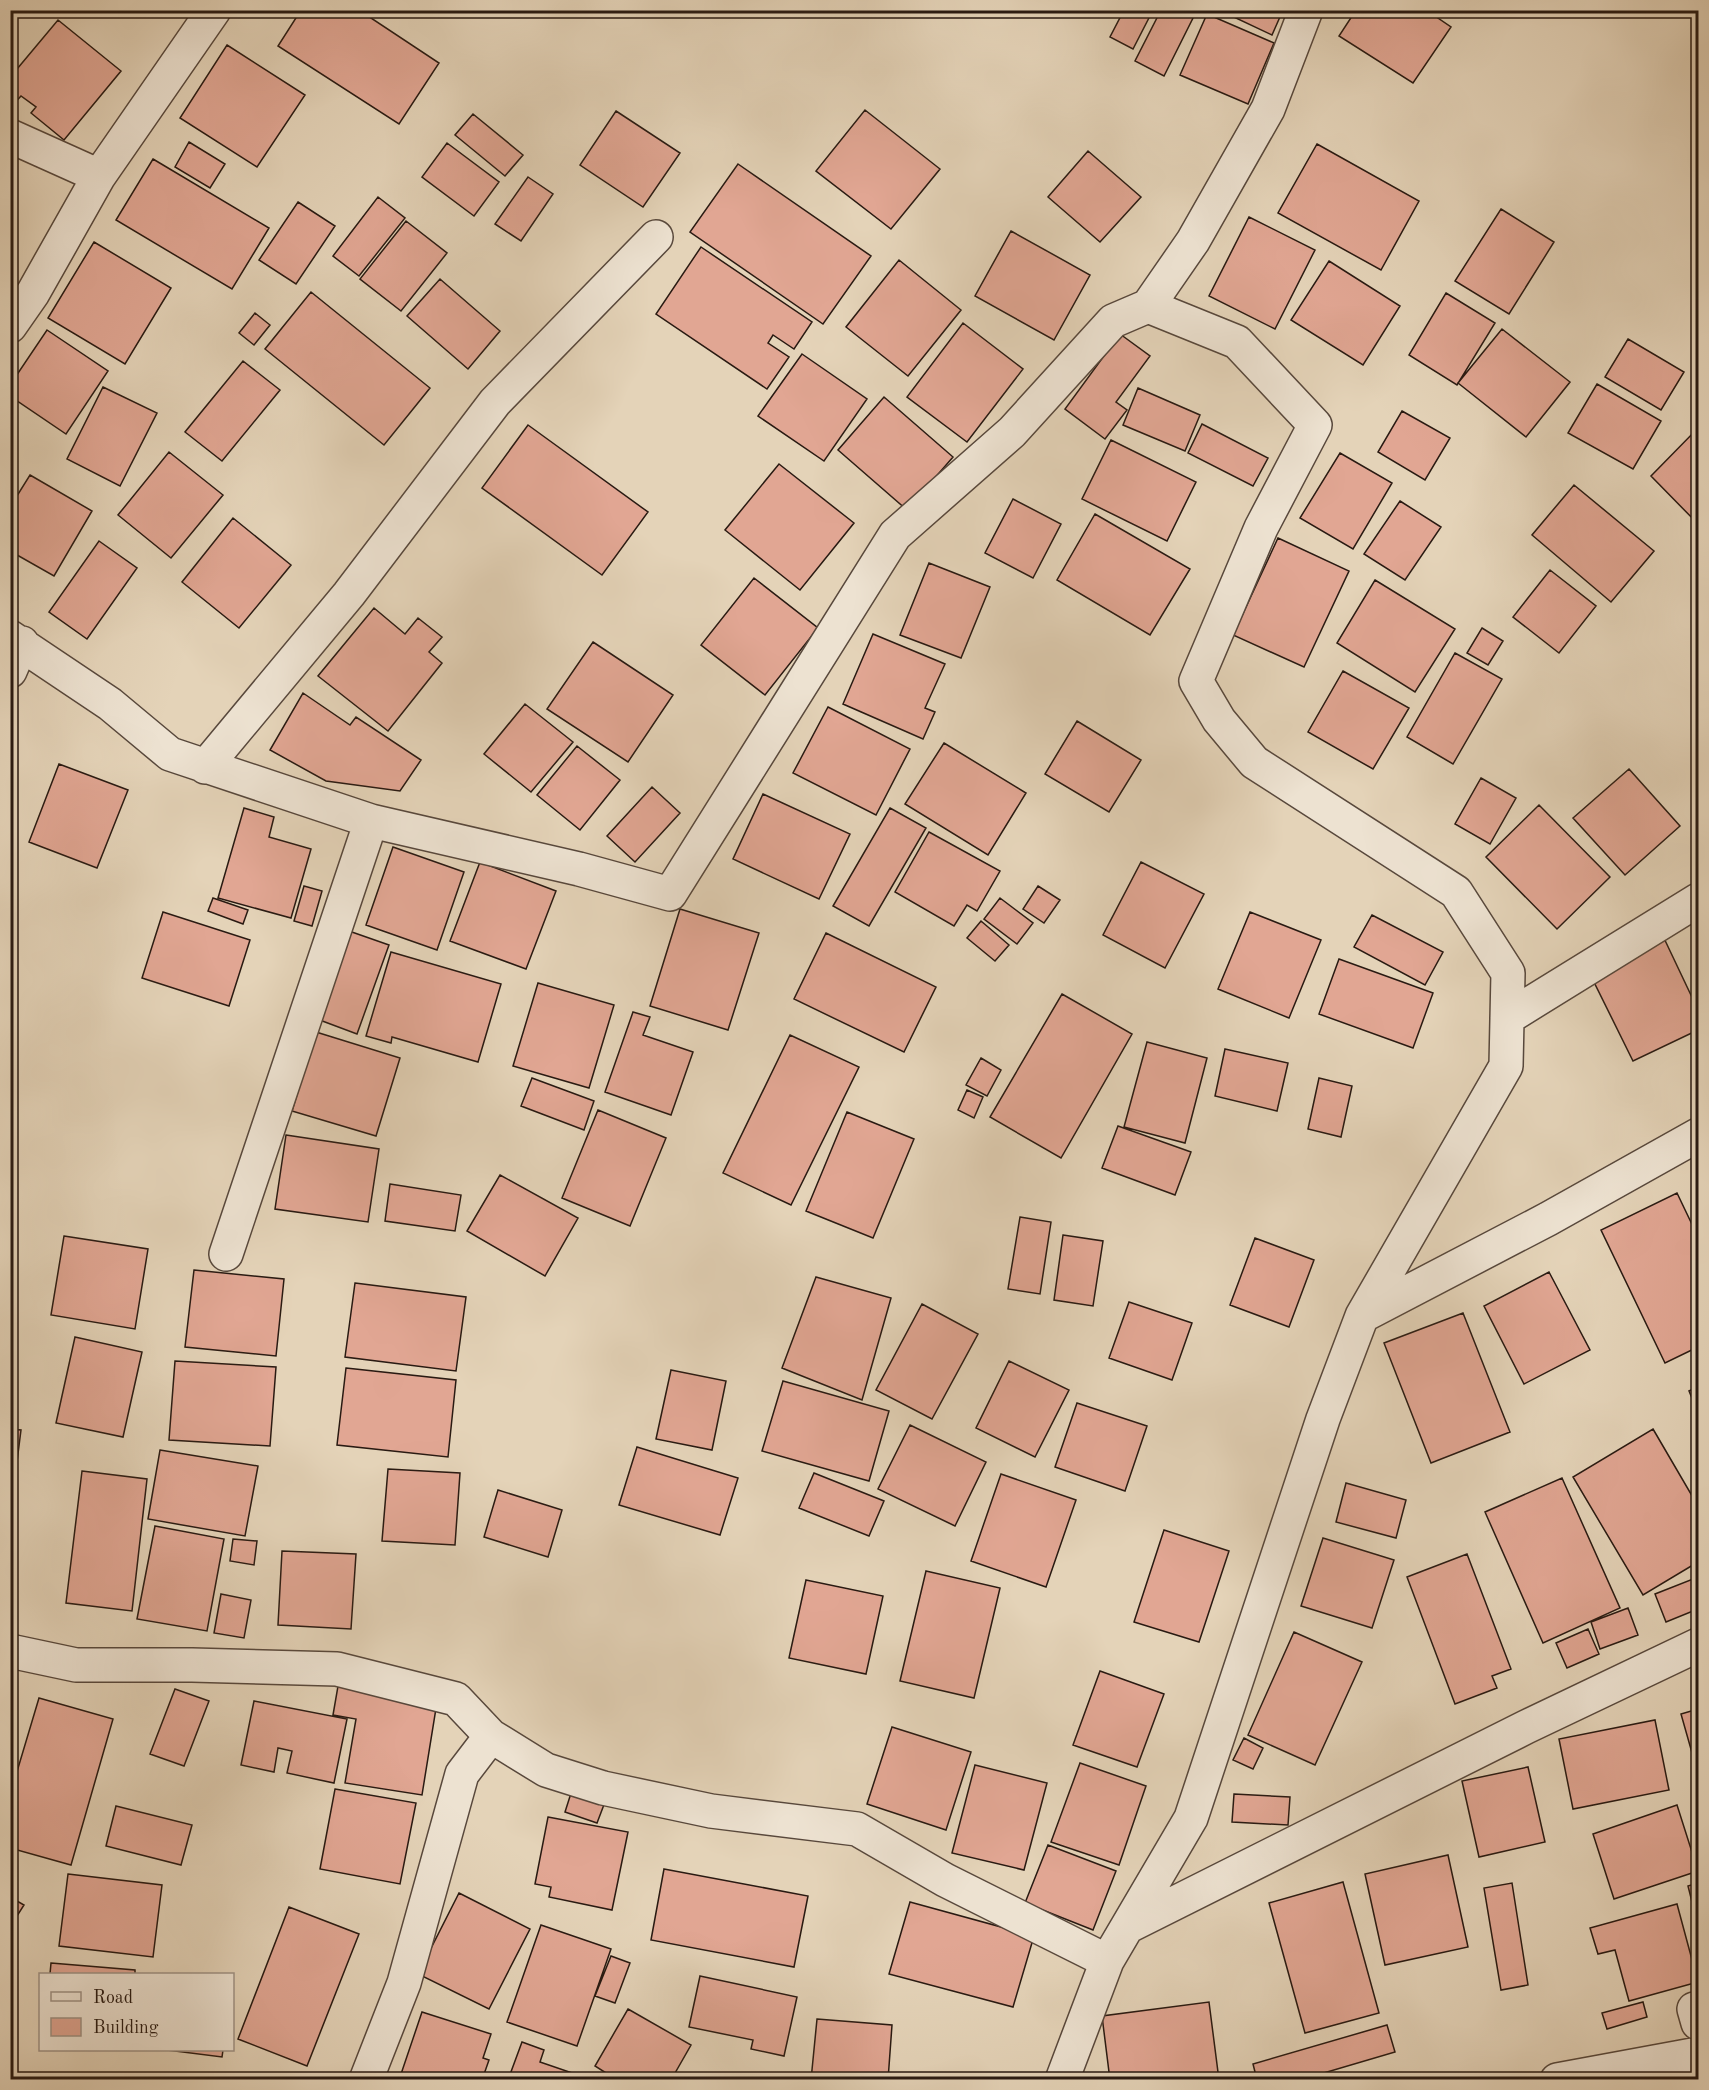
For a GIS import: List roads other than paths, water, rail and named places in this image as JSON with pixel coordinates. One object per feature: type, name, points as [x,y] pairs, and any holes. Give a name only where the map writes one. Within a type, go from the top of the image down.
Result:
[{"type":"street","points":[[10,326],[33,293],[99,176],[214,10]]},
{"type":"street","points":[[14,650],[110,704],[170,754],[371,821],[579,869],[670,894],[895,535],[1012,432],[1113,321],[1148,306],[1192,241],[1268,110],[1306,10]]},
{"type":"street","points":[[10,136],[99,176]]},
{"type":"street","points":[[205,767],[349,594],[495,402],[656,237]]},
{"type":"street","points":[[1062,2079],[1107,1961],[1191,1818],[1323,1419],[1362,1316],[1506,1066],[1508,973],[1456,892],[1254,762],[1219,720],[1196,681],[1261,528],[1315,425],[1237,342],[1148,306]]},
{"type":"street","points":[[226,1254],[371,821]]},
{"type":"street","points":[[1507,1018],[1698,900]]},
{"type":"street","points":[[1362,1316],[1548,1219],[1698,1135]]},
{"type":"street","points":[[1127,1927],[1526,1727],[1698,1645]]},
{"type":"street","points":[[10,1651],[76,1665],[337,1669],[456,1699],[491,1736],[546,1770],[603,1788],[711,1811],[857,1829],[945,1880],[1107,1961]]},
{"type":"street","points":[[366,2079],[404,1983],[462,1774],[491,1736]]},
{"type":"street","points":[[1557,2079],[1698,2054]]}]
